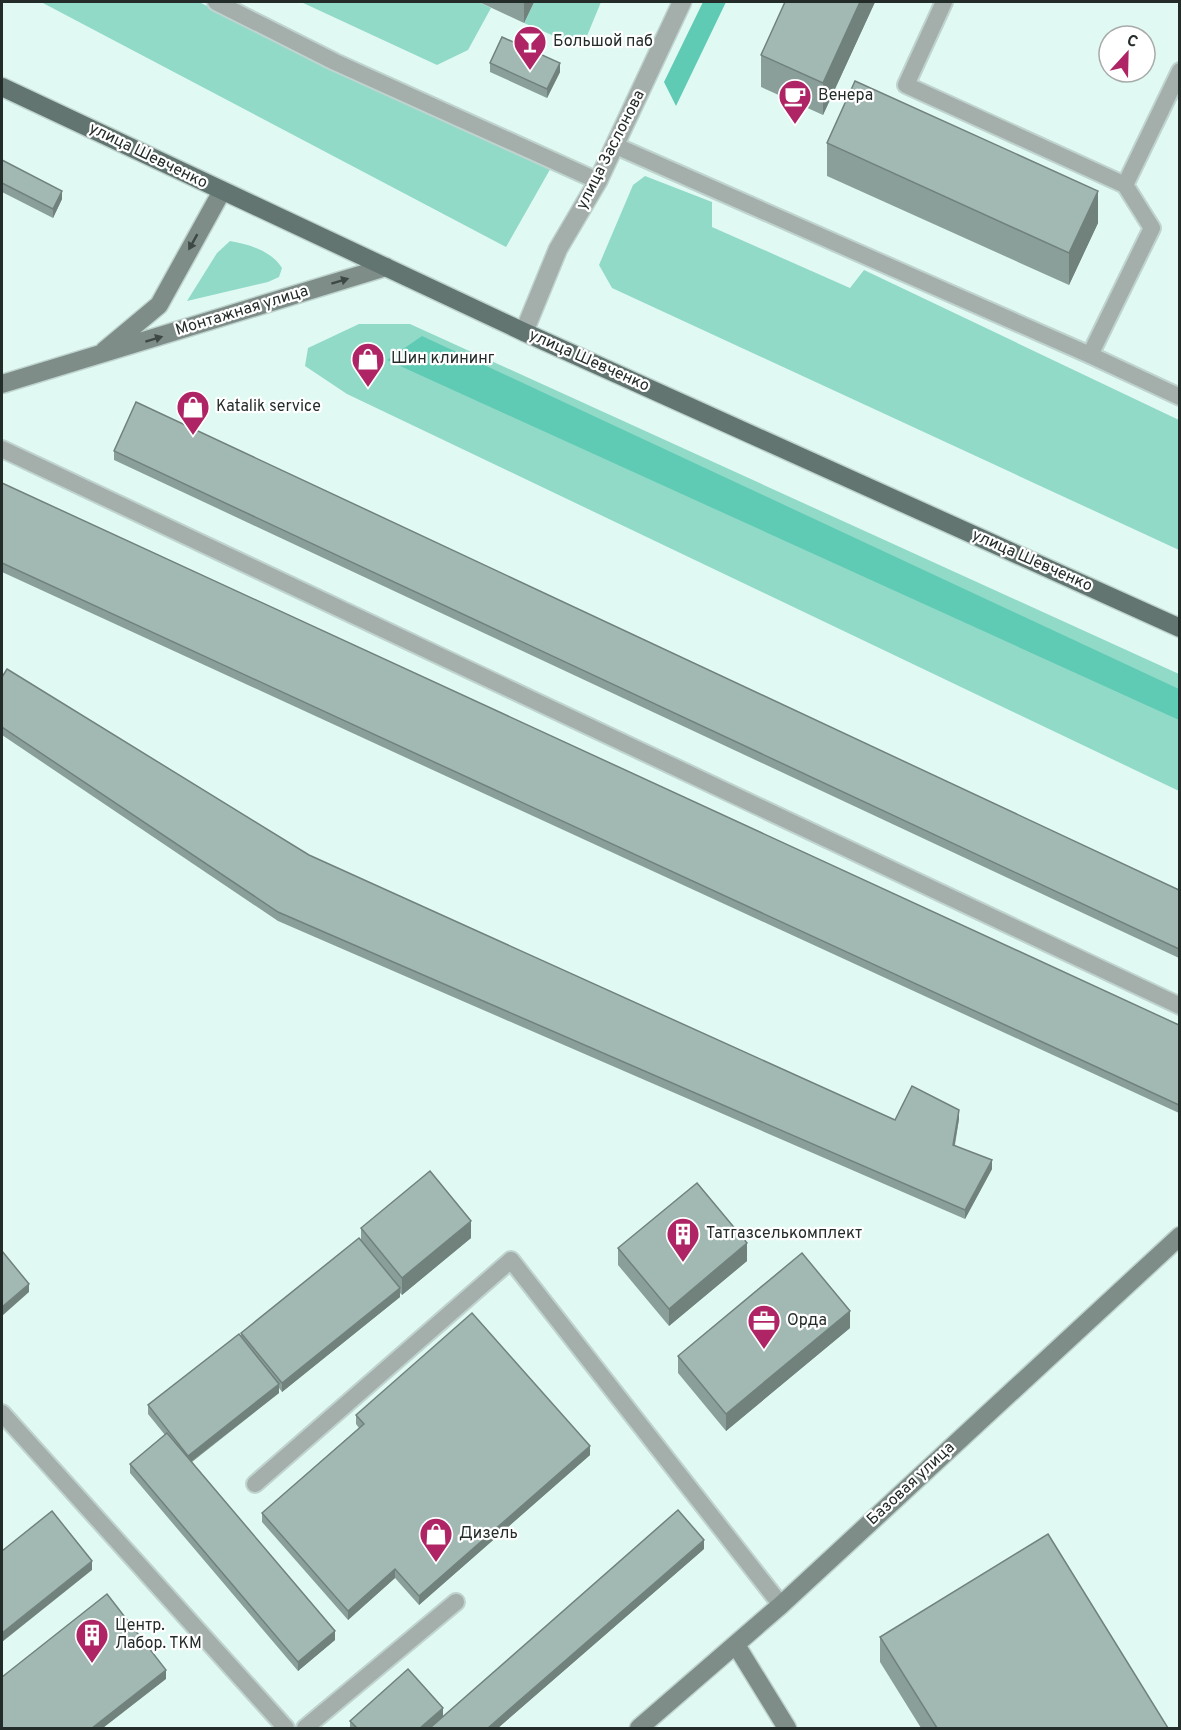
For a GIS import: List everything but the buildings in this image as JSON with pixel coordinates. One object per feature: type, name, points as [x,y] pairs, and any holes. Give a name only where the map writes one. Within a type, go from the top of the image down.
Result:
[{"type":"main road","name":"улица Шевченко","points":[[2,87],[524,332],[1179,628]]},
{"type":"street","name":"улица Заслонова","points":[[524,332],[558,249],[598,182],[682,2]]},
{"type":"street","name":"Монтажная улица","points":[[98,356],[159,305],[222,191]]},
{"type":"street","name":"Монтажная улица","points":[[2,384],[386,267]]},
{"type":"street","name":"Базовая улица","points":[[639,1728],[781,1605],[1179,1236]]},
{"type":"street","points":[[736,1645],[787,1728]]},
{"type":"lane","points":[[216,2],[346,67],[598,182]]},
{"type":"lane","points":[[944,2],[906,85],[1125,185],[1152,228],[1090,355]]},
{"type":"lane","points":[[1125,185],[1179,70]]},
{"type":"lane","points":[[616,146],[1090,355],[1179,397]]},
{"type":"lane","points":[[2,449],[1179,1006]]},
{"type":"lane","points":[[255,1484],[511,1260],[781,1605]]},
{"type":"lane","points":[[2,1413],[286,1728]]},
{"type":"lane","points":[[305,1728],[456,1602]]},
{"type":"green space","points":[[41,2],[199,2],[325,65],[552,166],[506,247]]},
{"type":"green space","points":[[301,2],[479,2],[491,8],[468,50],[437,65]]},
{"type":"green space","points":[[534,2],[601,2],[582,48],[524,23]]},
{"type":"green space","points":[[703,2],[726,2],[676,106],[664,82]]},
{"type":"green space","points":[[645,176],[712,202],[712,227],[850,288],[864,270],[1179,420],[1179,550],[612,288],[599,265],[633,185]]},
{"type":"green space","points":[[230,241],[252,246],[272,257],[282,268],[279,277],[268,282],[187,301],[217,253]]},
{"type":"green space","points":[[359,324],[410,324],[1179,674],[1179,791],[347,394],[305,366],[308,348]]},
{"type":"green space","points":[[422,336],[1179,689],[1179,720],[387,360]]},
{"type":"place","name":"Большой паб","points":[[530,71]]},
{"type":"place","name":"Венера","points":[[795,125]]},
{"type":"place","name":"Шин клининг","points":[[368,388]]},
{"type":"place","name":"Katalik service","points":[[193,436]]},
{"type":"place","name":"Татгазселькомплект","points":[[683,1263]]},
{"type":"place","name":"Орда","points":[[764,1350]]},
{"type":"place","name":"Дизель","points":[[436,1563]]},
{"type":"place","name":"Центр. Лабор. ТКМ","points":[[92,1664]]}]
